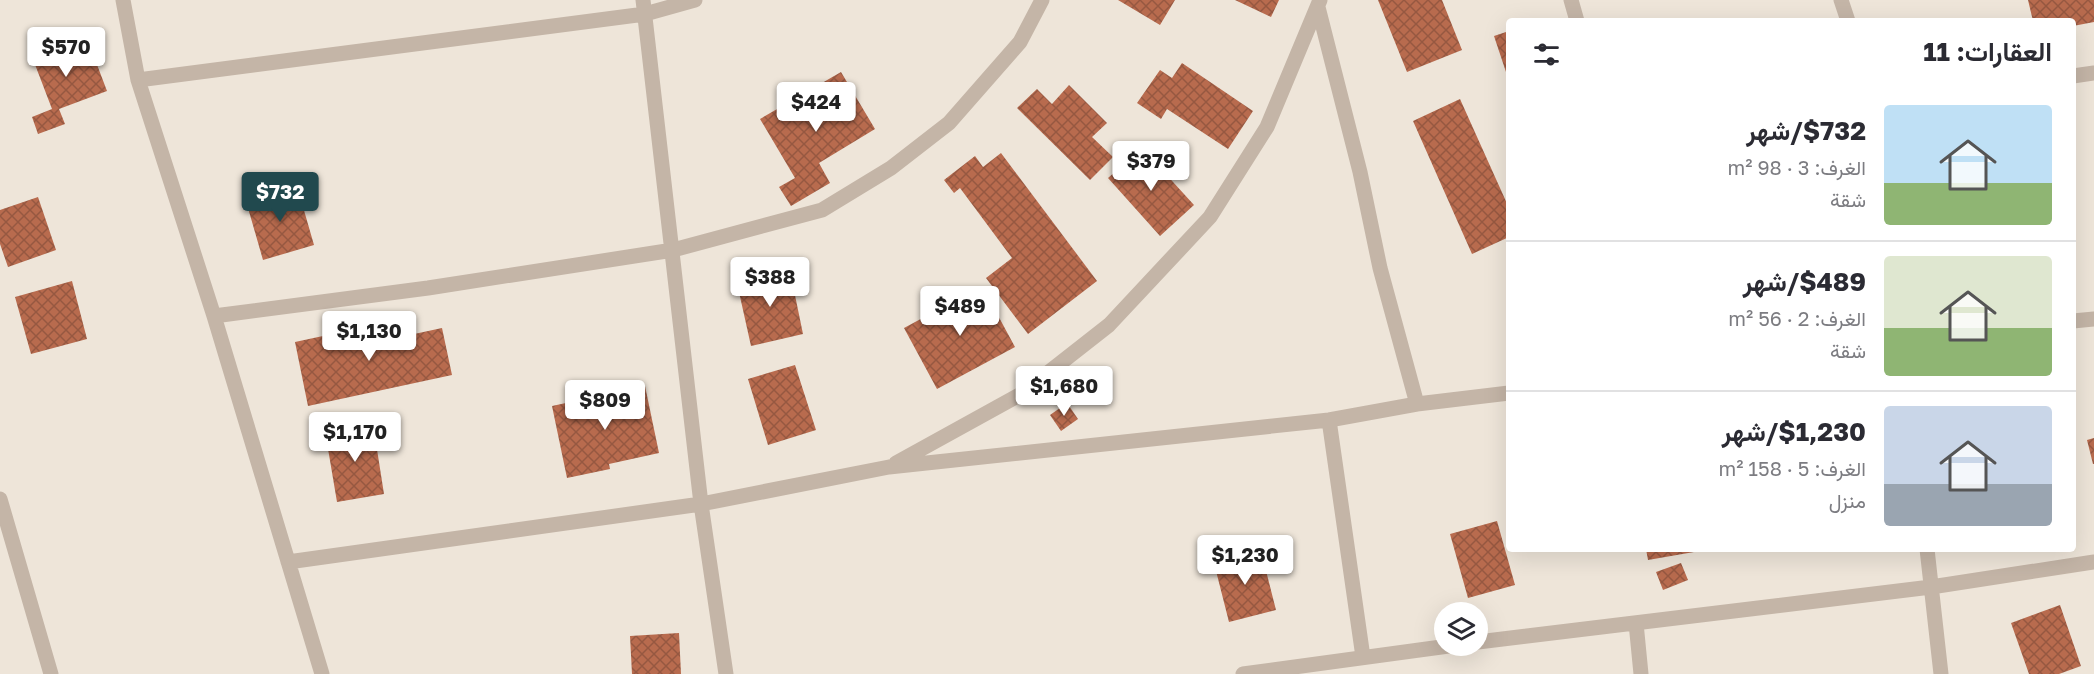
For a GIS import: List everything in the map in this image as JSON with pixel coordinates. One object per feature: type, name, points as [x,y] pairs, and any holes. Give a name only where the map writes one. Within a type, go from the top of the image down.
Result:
[{"type":"street","points":[[123,0],[138,80],[214,316],[322,674]]},
{"type":"street","points":[[138,80],[695,0]]},
{"type":"street","points":[[214,316],[428,288],[673,250],[822,210],[891,168],[949,123],[1020,42],[1042,0]]},
{"type":"street","points":[[1571,0],[1576,18]]},
{"type":"street","points":[[1841,0],[1847,18]]},
{"type":"street","points":[[1319,4],[1360,172],[1380,268],[1417,404]]},
{"type":"street","points":[[889,467],[1021,394],[1109,325],[1210,218],[1267,127],[1319,4]]},
{"type":"street","points":[[644,7],[701,504],[726,674]]},
{"type":"street","points":[[2076,76],[2094,73]]},
{"type":"street","points":[[2076,321],[2094,319]]},
{"type":"street","points":[[288,562],[701,504],[889,467],[1329,420],[1417,404],[1506,393]]},
{"type":"street","points":[[1329,420],[1363,657]]},
{"type":"street","points":[[0,499],[51,674]]},
{"type":"street","points":[[1927,552],[1941,674]]},
{"type":"street","points":[[1488,641],[1931,587],[2094,562]]},
{"type":"street","points":[[1636,623],[1641,674]]},
{"type":"street","points":[[1243,674],[1434,648]]},
{"type":"building","points":[[1118,0],[1175,0],[1160,25]]},
{"type":"building","points":[[1235,0],[1279,0],[1271,17]]},
{"type":"building","points":[[1378,0],[1442,0],[1462,50],[1407,72]]},
{"type":"building","points":[[2028,0],[2094,0],[2094,22],[2076,25],[2076,18],[2032,18]]},
{"type":"building","points":[[1506,32],[1506,72],[1494,36]]},
{"type":"building","points":[[85,33],[107,91],[59,109],[65,124],[38,134],[32,117],[52,109],[31,54]]},
{"type":"building","points":[[1182,63],[1253,111],[1228,149],[1167,109],[1161,119],[1137,103],[1160,70],[1172,78]]},
{"type":"building","points":[[841,72],[875,129],[819,163],[830,183],[791,206],[779,187],[795,178],[760,119]]},
{"type":"building","points":[[1069,85],[1107,123],[1092,137],[1113,157],[1090,180],[1017,108],[1037,89],[1052,104]]},
{"type":"building","points":[[1460,99],[1506,201],[1506,238],[1472,254],[1413,121]]},
{"type":"building","points":[[1142,148],[1194,205],[1160,236],[1108,178]]},
{"type":"building","points":[[1001,153],[1097,281],[1028,334],[986,278],[1012,258],[960,188],[954,193],[944,180],[975,156],[983,167]]},
{"type":"building","points":[[297,186],[314,245],[263,260],[246,201]]},
{"type":"building","points":[[38,197],[56,250],[8,267],[0,244],[0,210]]},
{"type":"building","points":[[790,271],[803,334],[751,346],[737,283]]},
{"type":"building","points":[[72,281],[87,339],[31,354],[15,297]]},
{"type":"building","points":[[982,286],[1015,347],[937,389],[904,328]]},
{"type":"building","points":[[388,322],[391,339],[442,328],[452,375],[308,406],[295,342]]},
{"type":"building","points":[[795,365],[816,430],[768,445],[748,379]]},
{"type":"building","points":[[645,386],[659,453],[609,464],[610,469],[567,478],[552,406]]},
{"type":"building","points":[[1067,403],[1078,419],[1061,431],[1050,415]]},
{"type":"building","points":[[373,424],[384,494],[337,502],[325,431]]},
{"type":"building","points":[[2094,438],[2094,464],[2093,464],[2087,440]]},
{"type":"building","points":[[1497,521],[1515,585],[1468,598],[1450,534]]},
{"type":"building","points":[[1261,551],[1276,610],[1229,622],[1214,563]]},
{"type":"building","points":[[1647,552],[1694,552],[1648,560]]},
{"type":"building","points":[[1681,563],[1688,580],[1663,590],[1656,572]]},
{"type":"building","points":[[2060,605],[2081,666],[2059,674],[2029,674],[2011,623]]},
{"type":"building","points":[[679,633],[681,674],[632,674],[630,636]]}]
